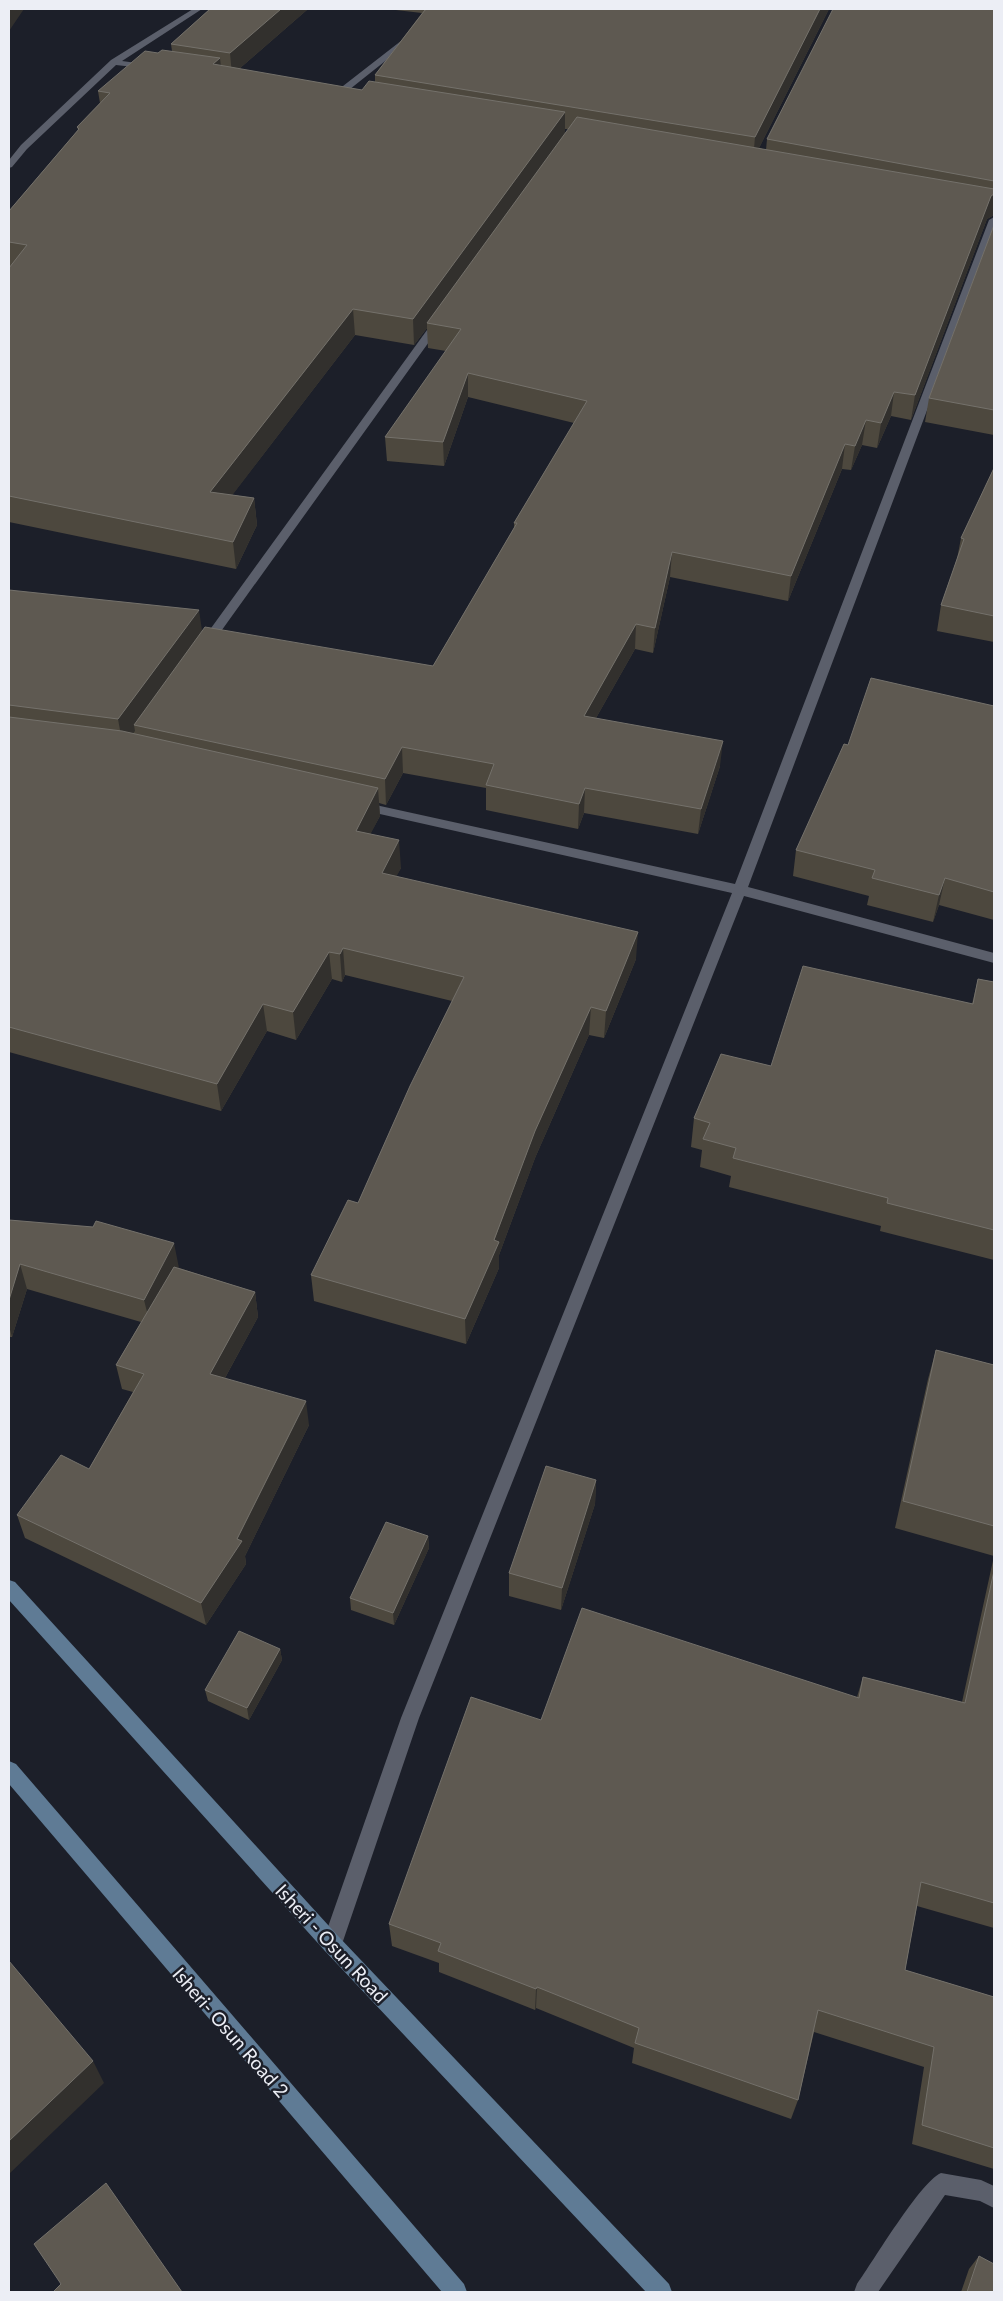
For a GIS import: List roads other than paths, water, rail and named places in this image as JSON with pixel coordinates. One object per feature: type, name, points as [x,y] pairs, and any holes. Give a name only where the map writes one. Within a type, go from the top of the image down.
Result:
[{"type":"main road","name":"Isheri - Osun Road","points":[[9,1588],[332,1944],[661,2292]]},
{"type":"main road","name":"Isheri- Osun Road 2","points":[[9,1770],[456,2292]]},
{"type":"street","points":[[9,164],[24,146],[114,62],[198,9]]},
{"type":"street","points":[[337,95],[418,32]]},
{"type":"street","points":[[114,62],[153,68]]},
{"type":"street","points":[[328,94],[347,97]]},
{"type":"street","points":[[332,1944],[410,1718],[591,1269],[740,890],[994,220]]},
{"type":"street","points":[[196,657],[445,312]]},
{"type":"street","points":[[350,803],[740,890],[994,958]]},
{"type":"street","points":[[865,2292],[928,2198],[941,2184],[982,2191],[994,2198]]}]
